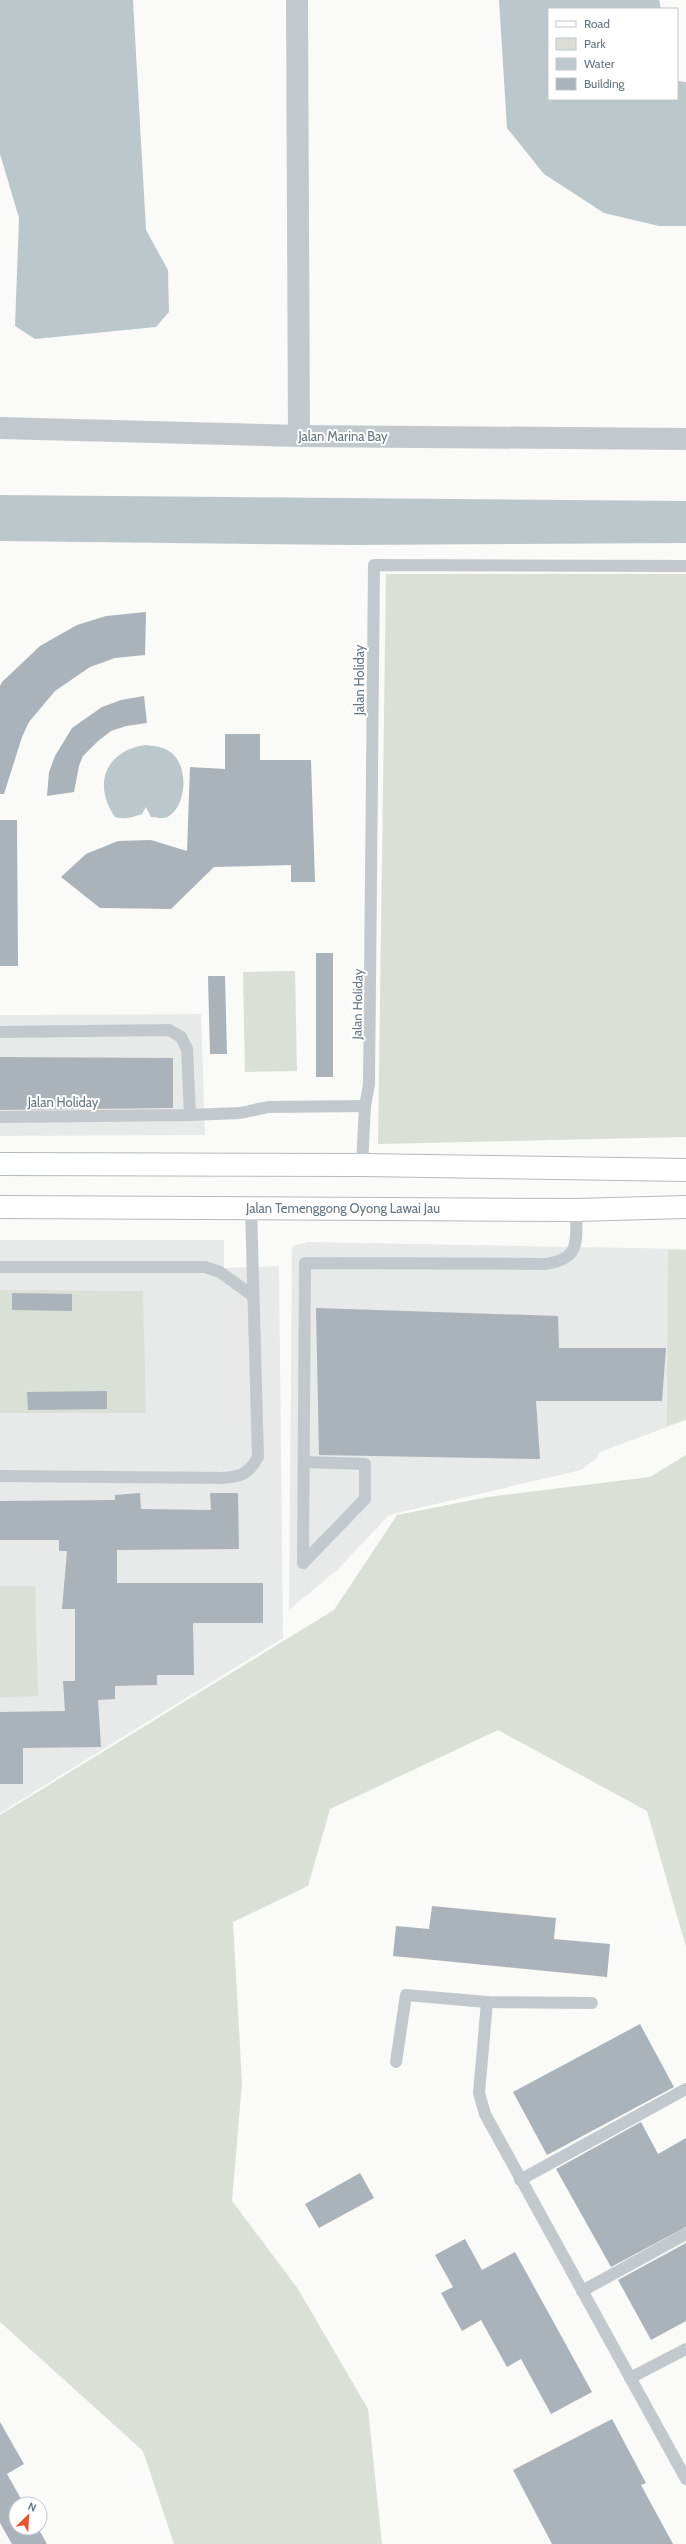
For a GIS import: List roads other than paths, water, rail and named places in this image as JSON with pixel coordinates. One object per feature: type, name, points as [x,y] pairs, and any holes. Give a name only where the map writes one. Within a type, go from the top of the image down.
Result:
[{"type":"main road","points":[[0,1164],[362,1165],[681,1169]]},
{"type":"main road","name":"Jalan Temenggong Oyong Lawai Jau","points":[[0,1207],[251,1207],[576,1210],[686,1207]]},
{"type":"street","points":[[297,0],[299,436]]},
{"type":"street","name":"Jalan Marina Bay","points":[[0,428],[299,436],[686,439]]},
{"type":"lane","name":"Jalan Holiday","points":[[362,1165],[365,1106],[369,1084],[372,949],[374,565],[686,566]]},
{"type":"lane","points":[[0,1032],[169,1030],[181,1037],[187,1049],[190,1115]]},
{"type":"lane","name":"Jalan Holiday","points":[[0,1117],[190,1115],[240,1113],[268,1107],[365,1106]]},
{"type":"lane","points":[[0,1476],[222,1478],[239,1477],[251,1470],[258,1457],[251,1207]]},
{"type":"lane","points":[[304,1462],[365,1464],[366,1500],[303,1563],[305,1263],[545,1264],[558,1262],[568,1257],[576,1247],[576,1210]]},
{"type":"lane","points":[[0,1267],[205,1267],[220,1272],[253,1296]]},
{"type":"lane","points":[[396,2062],[406,1995],[487,2002],[592,2003]]},
{"type":"lane","points":[[487,2002],[479,2093],[485,2114],[686,2479]]},
{"type":"lane","points":[[520,2180],[686,2089]]},
{"type":"lane","points":[[582,2290],[686,2234]]},
{"type":"lane","points":[[630,2378],[686,2349]]},
{"type":"water","points":[[0,0],[133,0],[146,230],[168,270],[169,312],[156,327],[35,339],[15,326],[19,218],[0,154]]},
{"type":"water","points":[[499,0],[659,0],[661,8],[548,8],[548,100],[678,100],[678,81],[686,82],[686,226],[659,226],[604,213],[544,174],[507,128]]},
{"type":"water","points":[[0,495],[686,501],[686,543],[353,545],[0,541]]},
{"type":"water","points":[[146,745],[164,748],[173,754],[178,760],[183,777],[182,795],[179,803],[175,810],[165,818],[151,817],[146,807],[142,814],[139,815],[126,818],[115,817],[108,805],[105,793],[104,781],[107,770],[113,761],[121,754],[132,748]]}]
